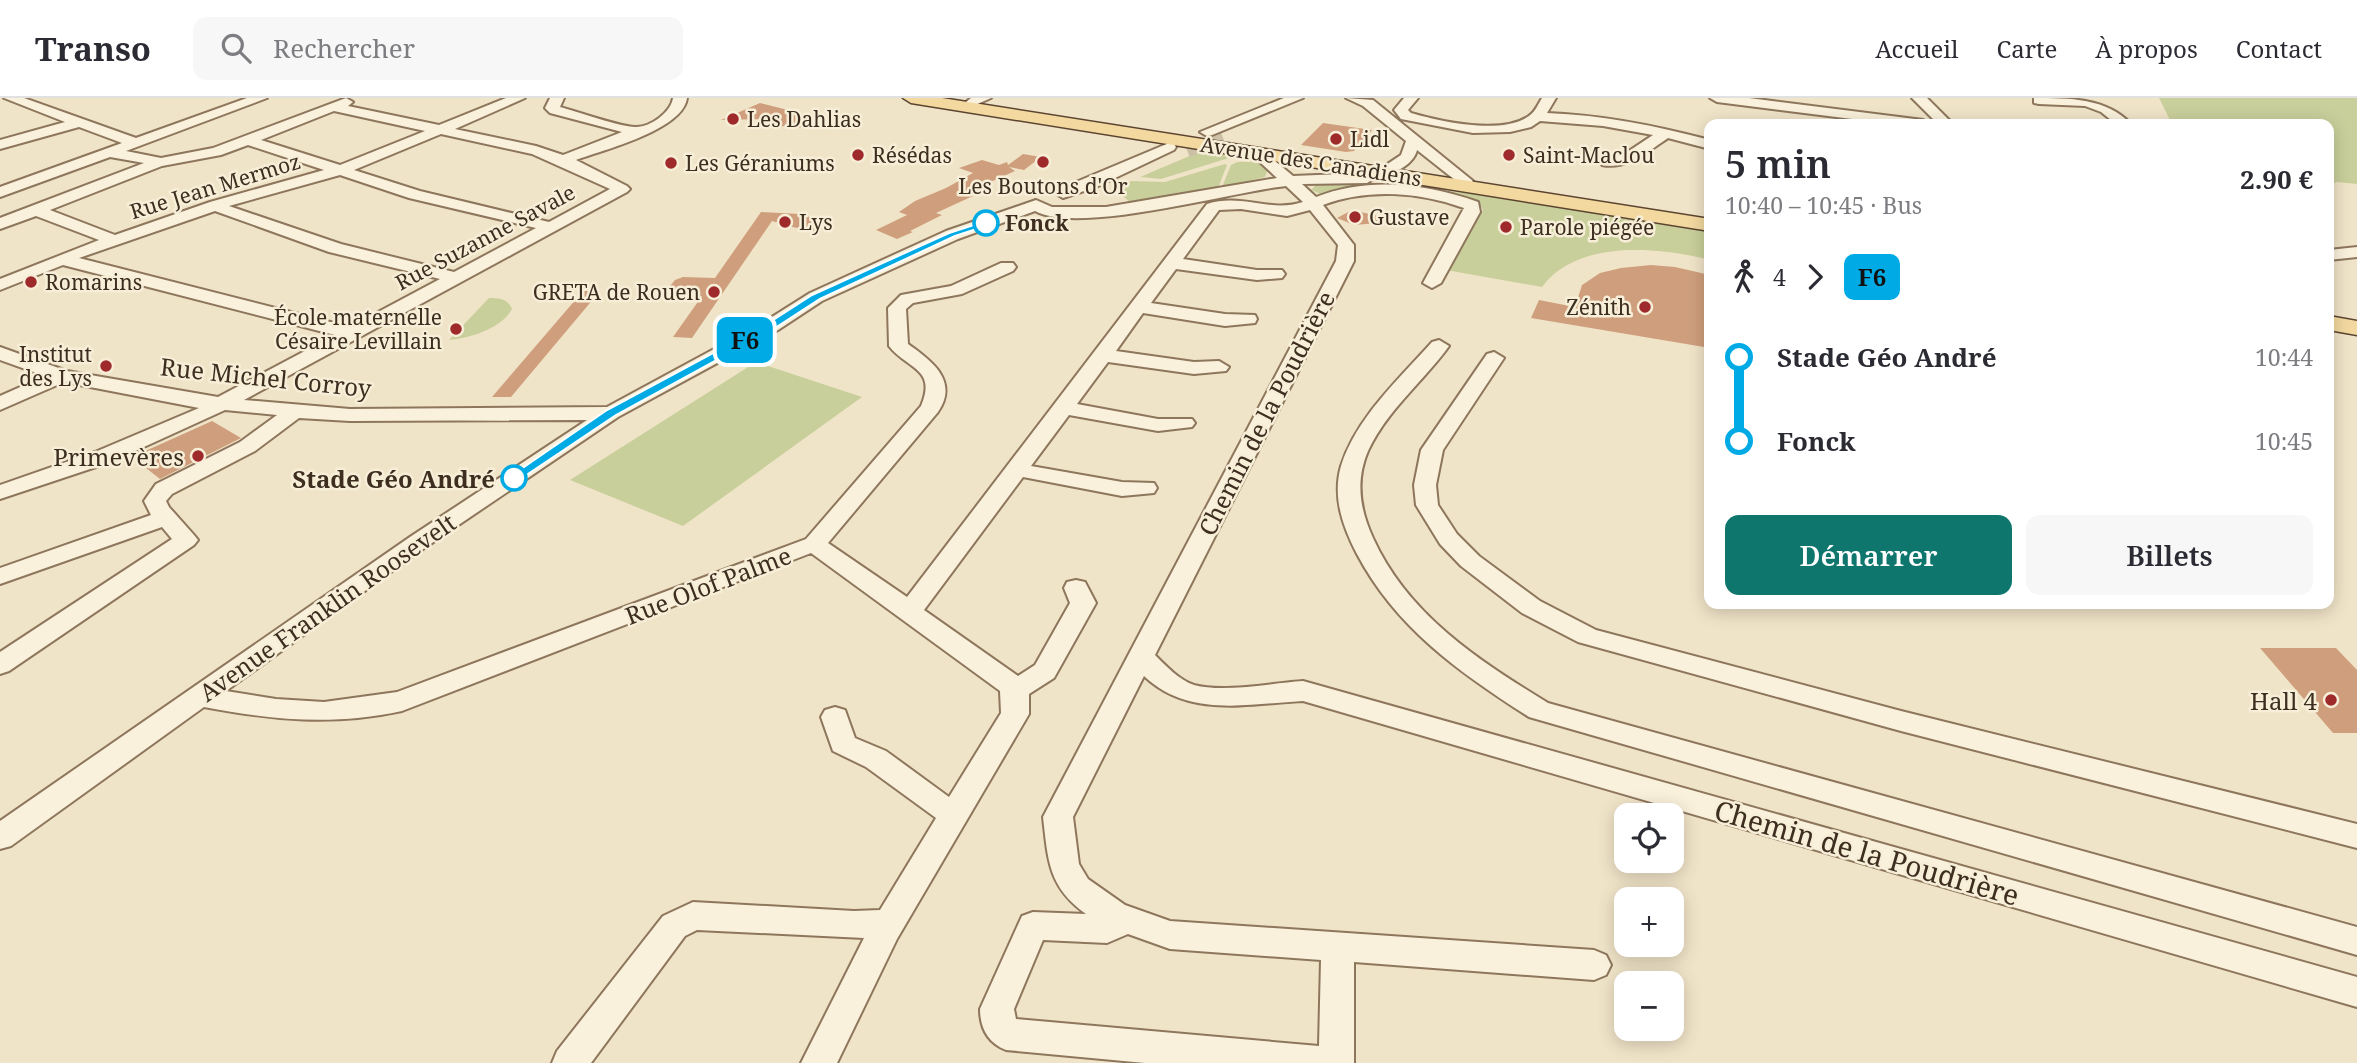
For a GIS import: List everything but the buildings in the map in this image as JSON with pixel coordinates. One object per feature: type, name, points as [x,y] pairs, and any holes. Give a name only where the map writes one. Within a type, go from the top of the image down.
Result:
[{"type":"main road","name":"Avenue des Canadiens","points":[[911,98],[1704,221]]},
{"type":"main road","name":"Avenue des Canadiens","points":[[946,98],[979,100],[1457,182]]},
{"type":"main road","points":[[2334,312],[2357,315]]},
{"type":"main road","points":[[2334,324],[2357,328]]},
{"type":"street","points":[[11,98],[135,143]]},
{"type":"street","points":[[0,192],[260,98]]},
{"type":"street","points":[[0,224],[161,162],[216,152],[357,98]]},
{"type":"street","name":"Rue Jean Mermoz","points":[[0,285],[61,259],[216,205],[341,170],[518,98]]},
{"type":"street","points":[[557,98],[552,108],[555,110],[637,132]]},
{"type":"street","points":[[333,107],[537,150],[563,160],[671,117],[679,106],[680,98]]},
{"type":"street","points":[[1207,132],[1296,98]]},
{"type":"street","points":[[1225,135],[1310,98]]},
{"type":"street","points":[[1353,98],[1367,100],[1413,141],[1439,158],[1457,182]]},
{"type":"street","points":[[1411,98],[1401,110],[1403,114],[1431,122],[1480,129],[1523,124],[1537,117],[1549,98]]},
{"type":"street","points":[[1717,98],[1883,119]]},
{"type":"street","points":[[1919,98],[1941,119]]},
{"type":"street","points":[[2039,100],[2082,101],[2101,105],[2114,112],[2120,119]]},
{"type":"street","points":[[1537,117],[1613,124],[1611,130],[1614,133],[1661,136],[1704,144]]},
{"type":"street","points":[[0,145],[78,122]]},
{"type":"street","points":[[1401,129],[1431,122]]},
{"type":"street","points":[[1607,162],[1631,156],[1661,136]]},
{"type":"street","points":[[248,140],[415,195],[551,227]]},
{"type":"street","points":[[1388,169],[1408,157],[1413,141]]},
{"type":"street","name":"Avenue Franklin Roosevelt","points":[[0,837],[418,541],[611,413],[771,326],[816,297],[899,257],[952,234],[1036,205],[1041,198],[1084,187],[1169,147]]},
{"type":"street","points":[[1063,193],[1084,206],[1093,190],[1103,183],[1187,150]]},
{"type":"street","points":[[110,152],[161,162]]},
{"type":"street","name":"Chemin de la Poudrière","points":[[1257,153],[1312,204],[1346,246],[1345,261],[1058,817],[1066,874],[1088,900],[1127,920],[1170,935],[1594,965]]},
{"type":"street","name":"Rue Suzanne Savale","points":[[0,492],[160,435],[622,189],[563,160]]},
{"type":"street","name":"Avenue Franklin Roosevelt","points":[[771,326],[1017,222],[1084,206],[1114,211],[1289,181],[1349,178],[1457,182]]},
{"type":"street","points":[[910,610],[1018,470],[1213,207],[1238,202],[1287,211],[1352,190],[1391,190],[1472,205],[1472,212],[1432,283]]},
{"type":"street","points":[[216,205],[226,211],[335,247],[456,278]]},
{"type":"street","points":[[1036,205],[1040,211],[1053,215]]},
{"type":"street","points":[[35,210],[114,240]]},
{"type":"street","points":[[2334,254],[2357,252]]},
{"type":"street","points":[[61,259],[353,334]]},
{"type":"street","points":[[1171,263],[1257,275],[1276,274]]},
{"type":"street","name":"Rue Olof Palme","points":[[199,696],[293,712],[326,714],[376,708],[402,701],[814,544],[931,408],[937,395],[939,384],[934,374],[899,346],[897,308],[907,299],[956,290],[1007,267]]},
{"type":"street","points":[[1139,307],[1224,320],[1248,319]]},
{"type":"street","points":[[1438,346],[1364,436],[1352,465],[1348,488],[1351,517],[1390,592],[1427,633],[1476,671],[1539,710],[2357,940]]},
{"type":"street","name":"Rue Michel Corroy","points":[[0,353],[62,376],[222,404],[350,415],[532,416],[611,413]]},
{"type":"street","points":[[1103,355],[1194,368],[1219,367]]},
{"type":"street","points":[[1494,358],[1432,450],[1425,485],[1427,505],[1448,539],[1470,561],[1531,607],[1587,636],[1892,718],[2357,836]]},
{"type":"street","points":[[0,404],[62,376]]},
{"type":"street","points":[[1064,408],[1158,425],[1185,423]]},
{"type":"street","points":[[0,664],[186,540],[155,501],[164,489],[246,450],[295,411]]},
{"type":"street","name":"Rue Michel Corroy","points":[[532,416],[571,424],[576,435]]},
{"type":"street","points":[[1018,470],[1122,489],[1146,488]]},
{"type":"street","points":[[0,576],[166,518]]},
{"type":"street","points":[[814,544],[1009,682],[1015,690],[1017,703],[1015,714],[891,923],[831,1035],[819,1063]]},
{"type":"street","points":[[1015,690],[1045,671],[1083,603],[1076,588]]},
{"type":"street","name":"Chemin de la Poudrière","points":[[1141,656],[1161,677],[1185,692],[1219,695],[1303,691],[2357,992]]},
{"type":"street","points":[[835,716],[843,744],[876,759],[954,816]]},
{"type":"street","points":[[570,1063],[674,926],[694,916],[720,915],[854,925],[891,923]]},
{"type":"street","points":[[1127,920],[1107,929],[1032,926],[997,1009],[997,1021],[1006,1034],[1322,1063]]},
{"type":"street","points":[[1336,1063],[1338,948]]},
{"type":"green space","points":[[2159,98],[2357,98],[2357,184],[2334,183],[2334,119],[2170,119]]},
{"type":"green space","points":[[1199,152],[1217,155],[1219,152],[1229,158],[1161,179],[1140,177]]},
{"type":"green space","points":[[1259,161],[1268,169],[1265,177],[1222,187],[1231,165],[1237,162]]},
{"type":"green space","points":[[1227,165],[1218,188],[1131,203],[1113,188],[1131,181],[1165,182]]},
{"type":"green space","points":[[1318,183],[1366,184],[1465,193],[1704,231],[1704,258],[1644,250],[1597,254],[1576,261],[1557,272],[1542,287],[1446,270],[1483,210],[1479,203],[1380,186],[1323,195],[1311,190]]},
{"type":"green space","points":[[489,298],[503,300],[512,309],[493,327],[475,335],[449,340]]},
{"type":"green space","points":[[756,362],[862,397],[683,526],[570,480]]},
{"type":"tunnel","points":[[1187,150],[1225,135]]},
{"type":"bus line","name":"F6","points":[[514,478],[611,413],[771,326],[816,297],[899,257],[952,234],[986,223]]},
{"type":"place","name":"Les Dahlias","points":[[733,119]]},
{"type":"place","name":"Lidl","points":[[1336,139]]},
{"type":"place","name":"Résédas","points":[[858,155]]},
{"type":"place","name":"Saint-Maclou","points":[[1509,155]]},
{"type":"place","name":"Les Boutons d'Or","points":[[1043,162]]},
{"type":"place","name":"Les Géraniums","points":[[671,163]]},
{"type":"place","name":"Gustave","points":[[1355,217]]},
{"type":"place","name":"Lys","points":[[785,222]]},
{"type":"place","name":"Fonck","points":[[986,223]]},
{"type":"place","name":"Parole piégée","points":[[1506,227]]},
{"type":"place","name":"Romarins","points":[[31,282]]},
{"type":"place","name":"GRETA de Rouen","points":[[714,292]]},
{"type":"place","name":"Zénith","points":[[1645,307]]},
{"type":"place","name":"École maternelle Césaire Levillain","points":[[456,329]]},
{"type":"place","name":"Institut des Lys","points":[[106,366]]},
{"type":"place","name":"Primevères","points":[[198,456]]},
{"type":"place","name":"Stade Géo André","points":[[514,478]]},
{"type":"place","name":"Hall 4","points":[[2331,700]]}]
